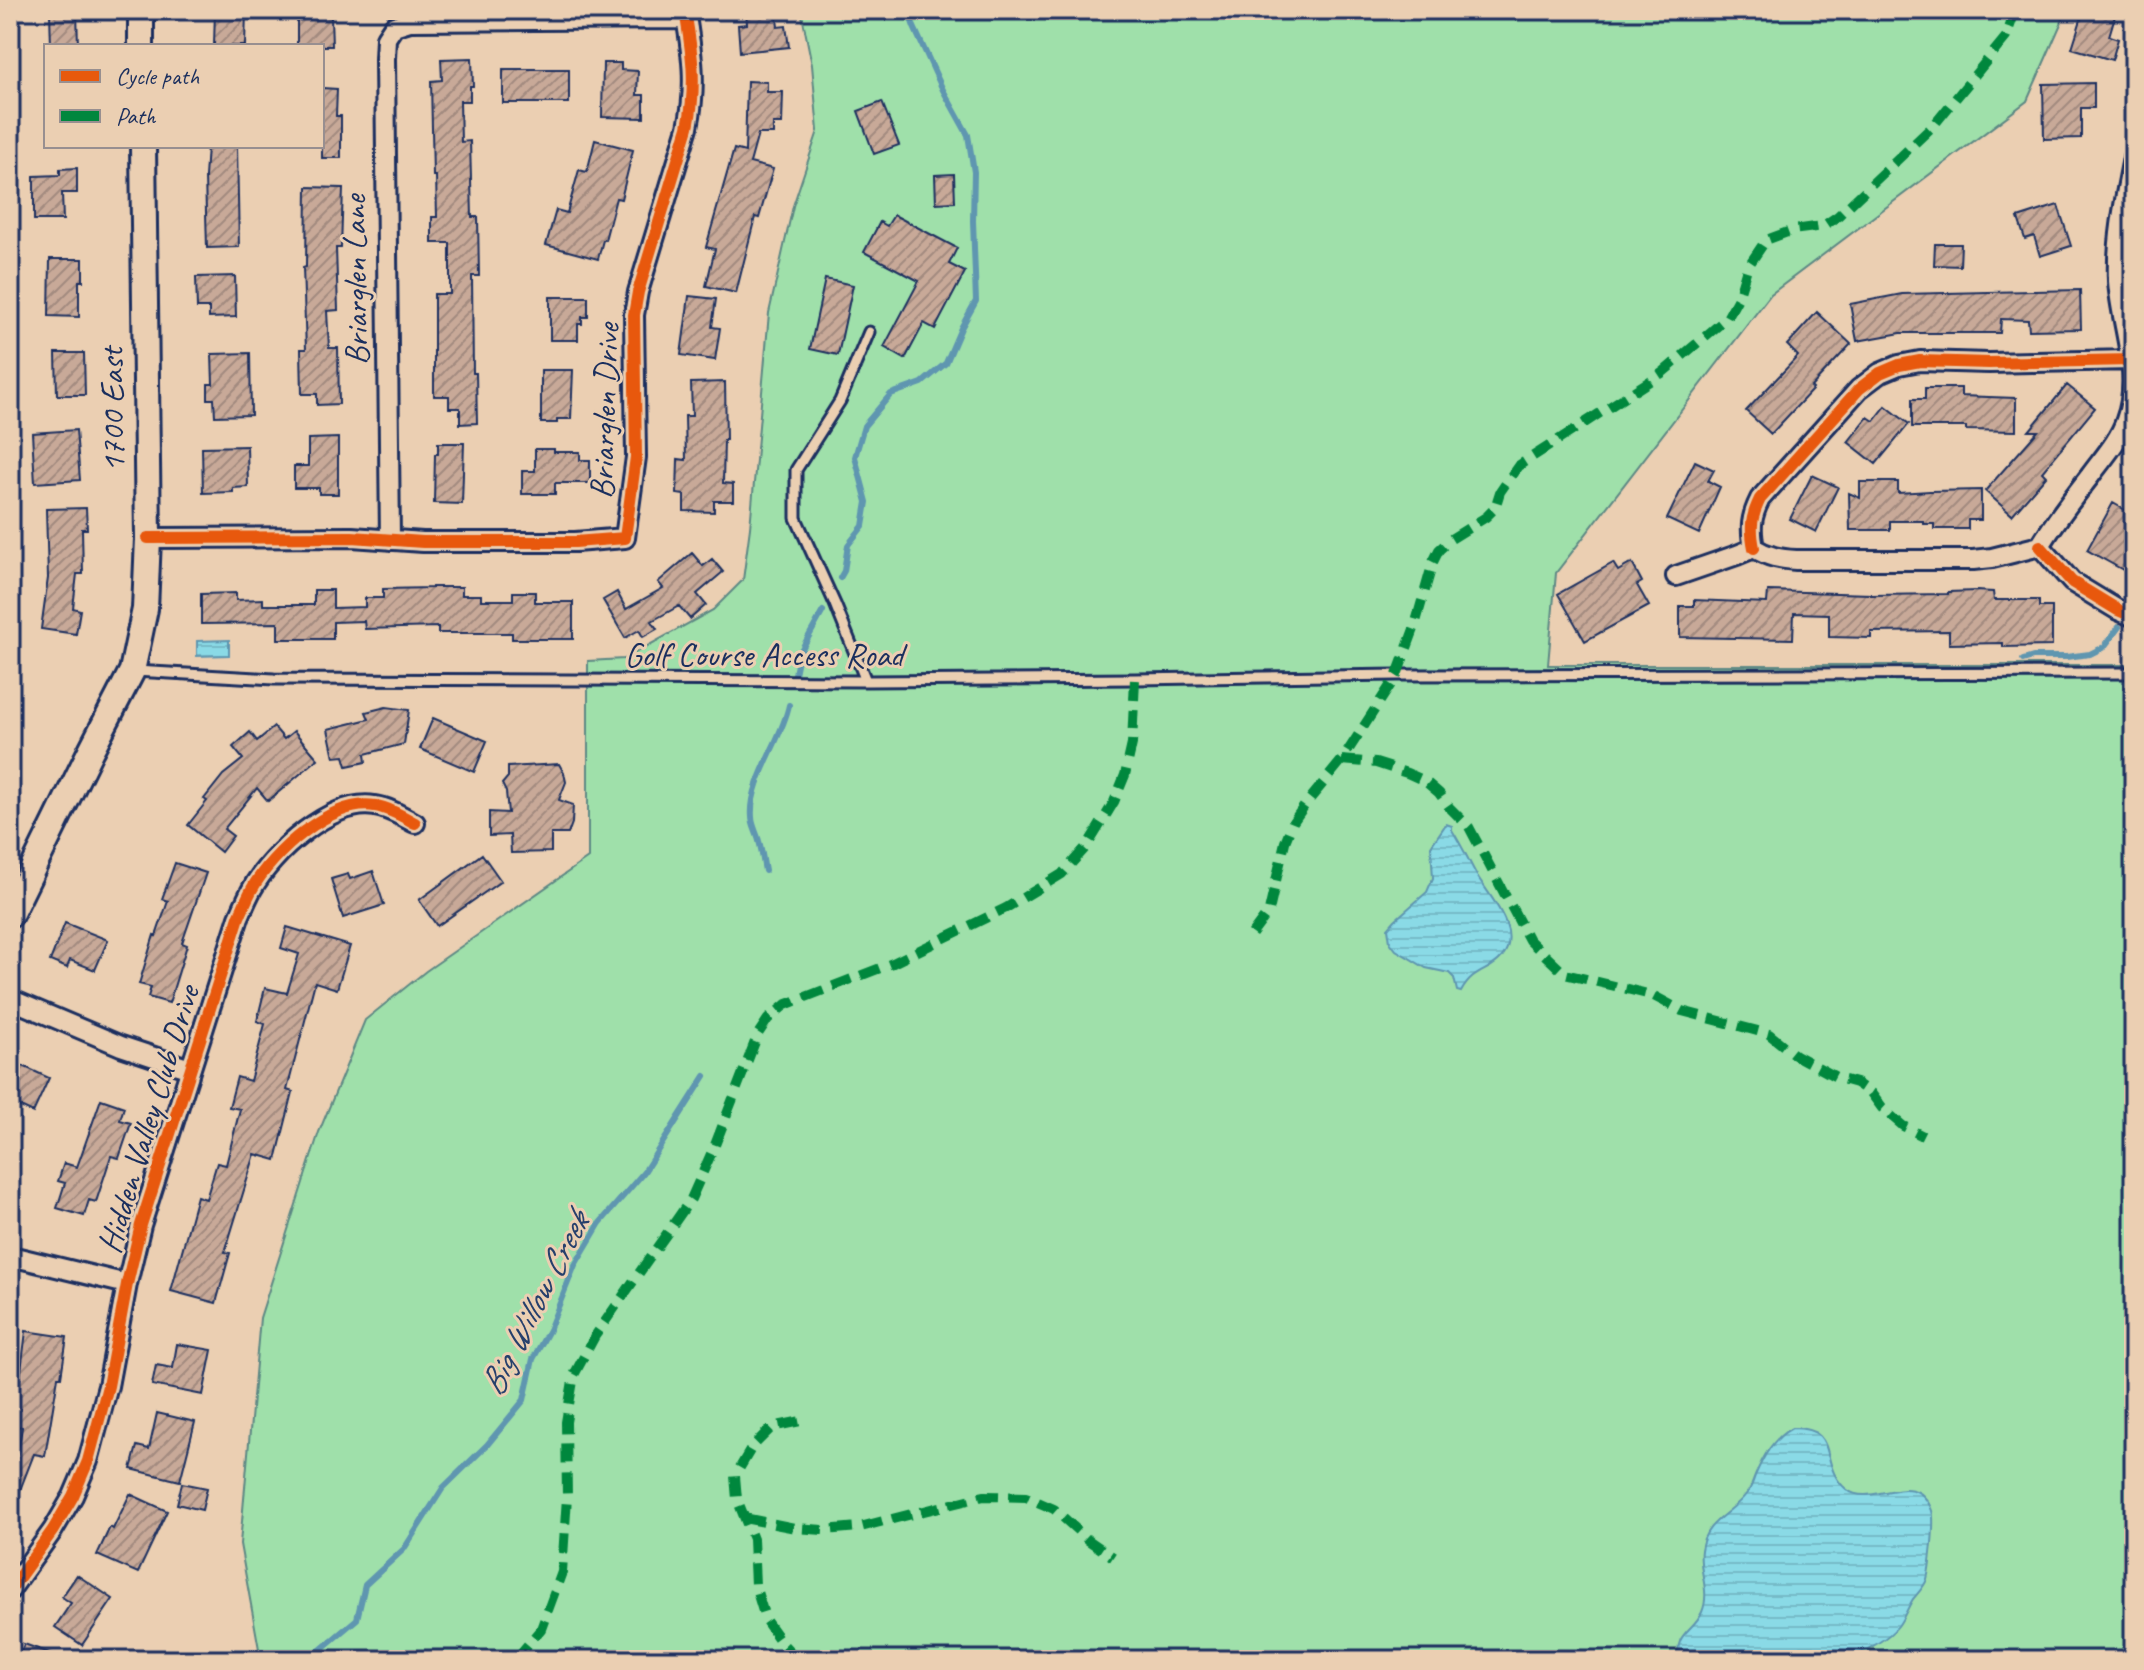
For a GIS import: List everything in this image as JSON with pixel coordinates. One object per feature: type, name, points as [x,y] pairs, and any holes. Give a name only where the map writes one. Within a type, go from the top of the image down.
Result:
[{"type":"main road","points":[[141,10],[141,44]]},
{"type":"main road","name":"1700 East","points":[[10,915],[132,671],[145,609],[148,538],[143,148]]},
{"type":"street","name":"Briarglen Drive","points":[[148,538],[352,537],[575,542],[625,538],[636,457],[634,315],[694,101],[694,74],[686,14]]},
{"type":"street","name":"Briarglen Lane","points":[[390,540],[386,38],[394,26],[434,19],[686,14]]},
{"type":"street","points":[[2132,360],[1920,361],[1880,373],[1859,389],[1760,499],[1750,529],[1754,548],[1780,559],[1796,560],[1973,560],[2040,546],[2055,521],[2116,441],[2127,417],[2132,396],[2132,360],[2120,307],[2117,258],[2134,153]]},
{"type":"street","points":[[2040,546],[2072,582],[2134,617]]},
{"type":"street","points":[[1676,576],[1754,548]]},
{"type":"street","name":"Hidden Valley Club Drive","points":[[11,1589],[53,1530],[73,1496],[88,1461],[108,1386],[141,1225],[239,917],[252,888],[291,840],[348,807],[374,805],[415,823]]},
{"type":"street","points":[[10,999],[121,1046],[190,1069]]},
{"type":"street","points":[[19,1258],[127,1284]]},
{"type":"lane","points":[[866,681],[796,518],[796,470],[840,401],[869,332]]},
{"type":"lane","name":"Golf Course Access Road","points":[[132,671],[274,679],[866,681],[1397,675],[2134,673]]},
{"type":"green space","points":[[801,10],[2067,10],[2027,101],[1771,294],[1556,573],[1548,665],[2134,665],[2134,1660],[261,1660],[240,1544],[260,1318],[319,1132],[365,1020],[426,971],[588,858],[588,661],[624,659],[713,610],[743,580],[769,313],[793,206],[818,131],[812,65]]},
{"type":"water","points":[[229,640],[229,655],[197,656],[197,641]]},
{"type":"water","points":[[1446,824],[1452,826],[1476,874],[1502,914],[1509,936],[1502,957],[1471,979],[1461,992],[1457,991],[1454,978],[1449,973],[1426,968],[1396,950],[1390,942],[1388,928],[1427,892],[1433,878],[1431,846]]},
{"type":"water","points":[[1792,1428],[1817,1434],[1827,1449],[1837,1479],[1854,1494],[1872,1495],[1910,1489],[1924,1496],[1933,1517],[1926,1582],[1893,1631],[1847,1660],[1679,1660],[1679,1644],[1698,1619],[1704,1604],[1701,1550],[1708,1531],[1741,1500],[1769,1449]]},
{"type":"building","points":[[215,10],[246,10],[245,44],[214,44]]},
{"type":"building","points":[[303,10],[320,10],[321,17],[331,17],[332,46],[297,44],[297,17],[303,17]]},
{"type":"building","points":[[746,10],[776,10],[778,27],[786,26],[789,47],[740,52],[738,25],[747,24]]},
{"type":"building","points":[[2084,10],[2115,16],[2109,36],[2118,39],[2112,60],[2072,48]]},
{"type":"building","points":[[77,11],[78,44],[51,44],[50,12]]},
{"type":"building","points":[[472,58],[470,101],[460,101],[461,142],[470,141],[472,217],[478,217],[479,276],[472,276],[477,423],[460,424],[460,408],[449,408],[449,396],[434,396],[434,294],[450,294],[450,243],[432,243],[432,217],[437,217],[431,81],[442,80],[441,59]]},
{"type":"building","points":[[603,63],[621,63],[621,70],[638,71],[637,95],[644,95],[644,118],[602,117]]},
{"type":"building","points":[[503,69],[569,69],[569,103],[503,103]]},
{"type":"building","points":[[747,81],[767,82],[767,92],[783,92],[782,124],[773,124],[773,134],[758,134],[750,163],[773,169],[759,218],[755,217],[736,293],[706,286],[715,249],[706,247],[734,149],[745,152]]},
{"type":"building","points":[[2094,83],[2094,108],[2081,108],[2081,138],[2044,139],[2043,84]]},
{"type":"building","points":[[324,88],[337,89],[336,116],[341,116],[341,158],[322,158]]},
{"type":"building","points":[[882,102],[899,145],[874,154],[858,111]]},
{"type":"building","points":[[595,140],[633,150],[621,199],[616,198],[598,259],[546,245],[556,210],[567,213],[579,170],[587,172]]},
{"type":"building","points":[[207,148],[237,148],[239,247],[207,248]]},
{"type":"building","points":[[77,168],[77,193],[62,193],[63,220],[34,220],[34,176],[60,175],[60,169]]},
{"type":"building","points":[[954,174],[955,202],[936,203],[935,175]]},
{"type":"building","points":[[307,187],[343,188],[341,248],[336,248],[338,310],[327,311],[329,348],[338,348],[339,404],[317,405],[317,394],[302,394],[301,349],[306,349],[303,268],[306,267]]},
{"type":"building","points":[[2058,205],[2071,246],[2040,256],[2034,236],[2025,239],[2018,218]]},
{"type":"building","points":[[894,215],[957,248],[949,264],[965,272],[935,329],[924,323],[905,359],[884,347],[919,281],[864,252],[880,222],[887,226]]},
{"type":"building","points":[[1935,244],[1961,244],[1960,266],[1934,265]]},
{"type":"building","points":[[50,259],[83,259],[83,281],[79,281],[79,317],[49,316]]},
{"type":"building","points":[[235,276],[236,317],[209,318],[209,308],[197,308],[196,277]]},
{"type":"building","points":[[825,279],[853,285],[838,355],[810,349]]},
{"type":"building","points":[[2080,290],[2081,329],[2029,330],[2028,320],[2001,319],[2000,333],[1901,333],[1857,341],[1850,304],[1902,294]]},
{"type":"building","points":[[689,296],[716,299],[712,327],[720,328],[715,360],[681,355]]},
{"type":"building","points":[[550,297],[588,297],[588,317],[582,317],[582,324],[578,324],[578,340],[550,340]]},
{"type":"building","points":[[1817,312],[1851,344],[1771,434],[1746,411],[1798,356],[1787,345]]},
{"type":"building","points":[[56,353],[84,353],[85,395],[57,395]]},
{"type":"building","points":[[250,353],[251,415],[215,416],[214,399],[208,399],[208,384],[213,384],[212,354]]},
{"type":"building","points":[[541,370],[573,370],[571,419],[541,423]]},
{"type":"building","points":[[725,382],[723,483],[733,484],[733,501],[714,501],[714,512],[684,511],[684,495],[677,494],[678,459],[686,460],[685,416],[692,416],[691,383]]},
{"type":"building","points":[[2067,385],[2095,408],[2042,472],[2046,476],[2012,515],[1985,491],[2038,431],[2029,431]]},
{"type":"building","points":[[1925,388],[1961,388],[1961,396],[2016,398],[2016,431],[1912,427],[1912,399],[1925,399]]},
{"type":"building","points":[[1886,406],[1909,424],[1876,464],[1848,442],[1868,417],[1874,421]]},
{"type":"building","points":[[76,430],[80,480],[35,483],[32,433]]},
{"type":"building","points":[[338,438],[338,494],[319,494],[319,488],[294,488],[294,466],[308,466],[308,439]]},
{"type":"building","points":[[438,443],[464,443],[462,504],[434,503]]},
{"type":"building","points":[[247,446],[248,487],[233,488],[233,492],[203,493],[202,447]]},
{"type":"building","points":[[535,449],[580,452],[580,460],[590,460],[590,483],[555,483],[555,494],[522,494],[522,471],[535,471]]},
{"type":"building","points":[[1695,461],[1714,470],[1708,481],[1720,487],[1699,534],[1667,519]]},
{"type":"building","points":[[1812,475],[1838,487],[1816,532],[1790,519]]},
{"type":"building","points":[[1860,482],[1898,482],[1898,493],[1981,490],[1981,520],[1968,520],[1968,529],[1934,529],[1934,524],[1923,524],[1923,521],[1890,521],[1890,530],[1850,530],[1849,493],[1860,498]]},
{"type":"building","points":[[2113,503],[2134,515],[2134,551],[2123,570],[2087,550]]},
{"type":"building","points":[[86,508],[87,529],[82,529],[83,574],[77,574],[73,608],[80,610],[76,634],[41,629],[48,578],[46,509]]},
{"type":"building","points":[[692,553],[703,566],[712,559],[723,572],[697,594],[706,605],[690,619],[679,606],[652,621],[657,629],[643,637],[639,630],[625,638],[603,600],[617,592],[626,609],[663,588],[658,582]]},
{"type":"building","points":[[1613,563],[1618,571],[1632,563],[1642,582],[1637,585],[1649,606],[1585,641],[1558,594]]},
{"type":"building","points":[[462,587],[462,595],[481,595],[481,600],[513,600],[513,592],[535,592],[535,602],[573,602],[573,639],[512,639],[512,633],[438,633],[438,627],[365,629],[364,621],[333,622],[333,639],[278,639],[278,623],[201,624],[201,594],[236,593],[236,600],[263,599],[263,605],[314,605],[314,590],[333,590],[333,608],[365,607],[365,598],[383,598],[383,589]]},
{"type":"building","points":[[1768,591],[1871,595],[1976,591],[1993,592],[1994,600],[2039,600],[2039,607],[2052,607],[2052,646],[1949,644],[1949,631],[1871,632],[1871,638],[1829,637],[1829,614],[1794,613],[1793,639],[1680,637],[1680,606],[1694,606],[1694,600],[1767,603]]},
{"type":"building","points":[[386,707],[409,710],[404,744],[365,754],[366,762],[347,766],[344,756],[334,757],[328,729],[369,719],[366,712]]},
{"type":"building","points":[[433,718],[487,741],[474,772],[420,749]]},
{"type":"building","points":[[274,727],[284,739],[294,731],[318,759],[268,801],[257,788],[224,829],[233,836],[221,852],[188,825],[223,775],[243,759],[233,747],[250,732],[257,741]]},
{"type":"building","points":[[559,764],[566,782],[559,800],[573,805],[568,834],[551,834],[551,852],[511,853],[510,835],[489,836],[489,812],[508,813],[502,784],[508,777],[508,767]]},
{"type":"building","points":[[482,854],[501,881],[437,926],[419,900]]},
{"type":"building","points":[[175,863],[206,873],[182,943],[187,945],[169,1003],[148,997],[151,987],[139,984],[168,901],[162,899]]},
{"type":"building","points":[[373,871],[384,905],[343,918],[331,879],[348,874],[350,879]]},
{"type":"building","points":[[65,923],[108,940],[95,970],[70,960],[67,968],[50,961]]},
{"type":"building","points":[[287,927],[350,946],[337,989],[315,982],[287,1090],[293,1092],[276,1160],[255,1154],[225,1252],[230,1253],[216,1303],[171,1291],[197,1196],[206,1199],[217,1163],[226,1165],[240,1109],[229,1107],[237,1077],[250,1081],[265,1024],[257,1021],[265,988],[287,993],[299,954],[281,948]]},
{"type":"building","points":[[10,1060],[49,1078],[33,1113],[10,1102]]},
{"type":"building","points":[[101,1099],[124,1107],[120,1120],[131,1123],[119,1158],[111,1156],[96,1202],[89,1200],[84,1216],[57,1208],[65,1183],[58,1181],[64,1163],[77,1167]]},
{"type":"building","points":[[26,1331],[67,1337],[45,1456],[34,1454],[18,1495],[11,1493],[22,1427],[11,1425]]},
{"type":"building","points":[[177,1344],[212,1350],[203,1395],[152,1385],[156,1365],[173,1368]]},
{"type":"building","points":[[157,1413],[195,1422],[180,1481],[131,1469],[137,1446],[149,1449]]},
{"type":"building","points":[[182,1483],[207,1488],[202,1510],[177,1504]]},
{"type":"building","points":[[130,1494],[167,1511],[138,1573],[97,1555]]},
{"type":"building","points":[[77,1575],[113,1599],[82,1645],[55,1627],[71,1603],[62,1597]]},
{"type":"building","points":[[24,1644],[64,1658],[18,1660]]},
{"type":"waterway","name":"Big Willow Creek","points":[[840,578],[848,545],[863,526],[867,502],[855,457],[864,426],[891,394],[922,383],[946,363],[976,301],[974,172],[968,135],[943,90],[908,10]]},
{"type":"waterway","name":"Big Willow Creek","points":[[795,674],[799,654],[823,611]]},
{"type":"waterway","points":[[2023,660],[2090,654],[2104,647],[2119,627]]},
{"type":"waterway","name":"Big Willow Creek","points":[[765,871],[752,820],[752,803],[789,705]]},
{"type":"waterway","name":"Big Willow Creek","points":[[313,1656],[357,1619],[365,1585],[404,1549],[443,1488],[487,1445],[524,1400],[533,1359],[549,1330],[575,1265],[600,1223],[644,1172],[705,1076]]},
{"type":"marked path","points":[[1252,934],[1269,911],[1285,842],[1293,822],[1342,760],[1397,675],[1439,550],[1495,508],[1500,492],[1518,466],[1662,373],[1727,318],[1738,298],[1747,268],[1766,240],[1793,230],[1823,226],[1838,216],[1934,125],[2006,37],[2012,20],[2010,10]]},
{"type":"marked path","points":[[515,1660],[541,1629],[562,1572],[567,1497],[566,1422],[574,1375],[595,1336],[691,1199],[758,1034],[768,1019],[785,1005],[893,963],[1006,908],[1062,874],[1087,846],[1114,802],[1125,775],[1132,744],[1135,679]]},
{"type":"marked path","points":[[1342,760],[1376,763],[1407,773],[1425,781],[1439,793],[1469,827],[1529,940],[1565,974],[1652,995],[1682,1011],[1769,1034],[1795,1055],[1838,1078],[1856,1083],[1871,1093],[1882,1108],[1903,1126],[1923,1136]]},
{"type":"marked path","points":[[798,1660],[766,1621],[755,1585],[753,1539],[737,1499],[735,1476],[752,1447],[772,1427],[806,1420]]},
{"type":"marked path","points":[[744,1518],[824,1530],[860,1527],[984,1496],[1026,1497],[1054,1509],[1088,1540],[1113,1557]]},
{"type":"cycle path","points":[[148,538],[352,537],[423,542],[575,542],[625,538],[636,457],[634,315],[691,111],[692,68],[685,10]]},
{"type":"cycle path","points":[[1754,548],[1752,523],[1760,499],[1859,389],[1880,373],[1920,361],[2132,360]]},
{"type":"cycle path","points":[[2040,546],[2072,582],[2134,617]]},
{"type":"cycle path","points":[[10,1590],[53,1530],[73,1496],[88,1461],[108,1386],[141,1225],[239,917],[250,892],[288,845],[304,831],[340,811],[358,806],[375,806],[415,823]]}]
